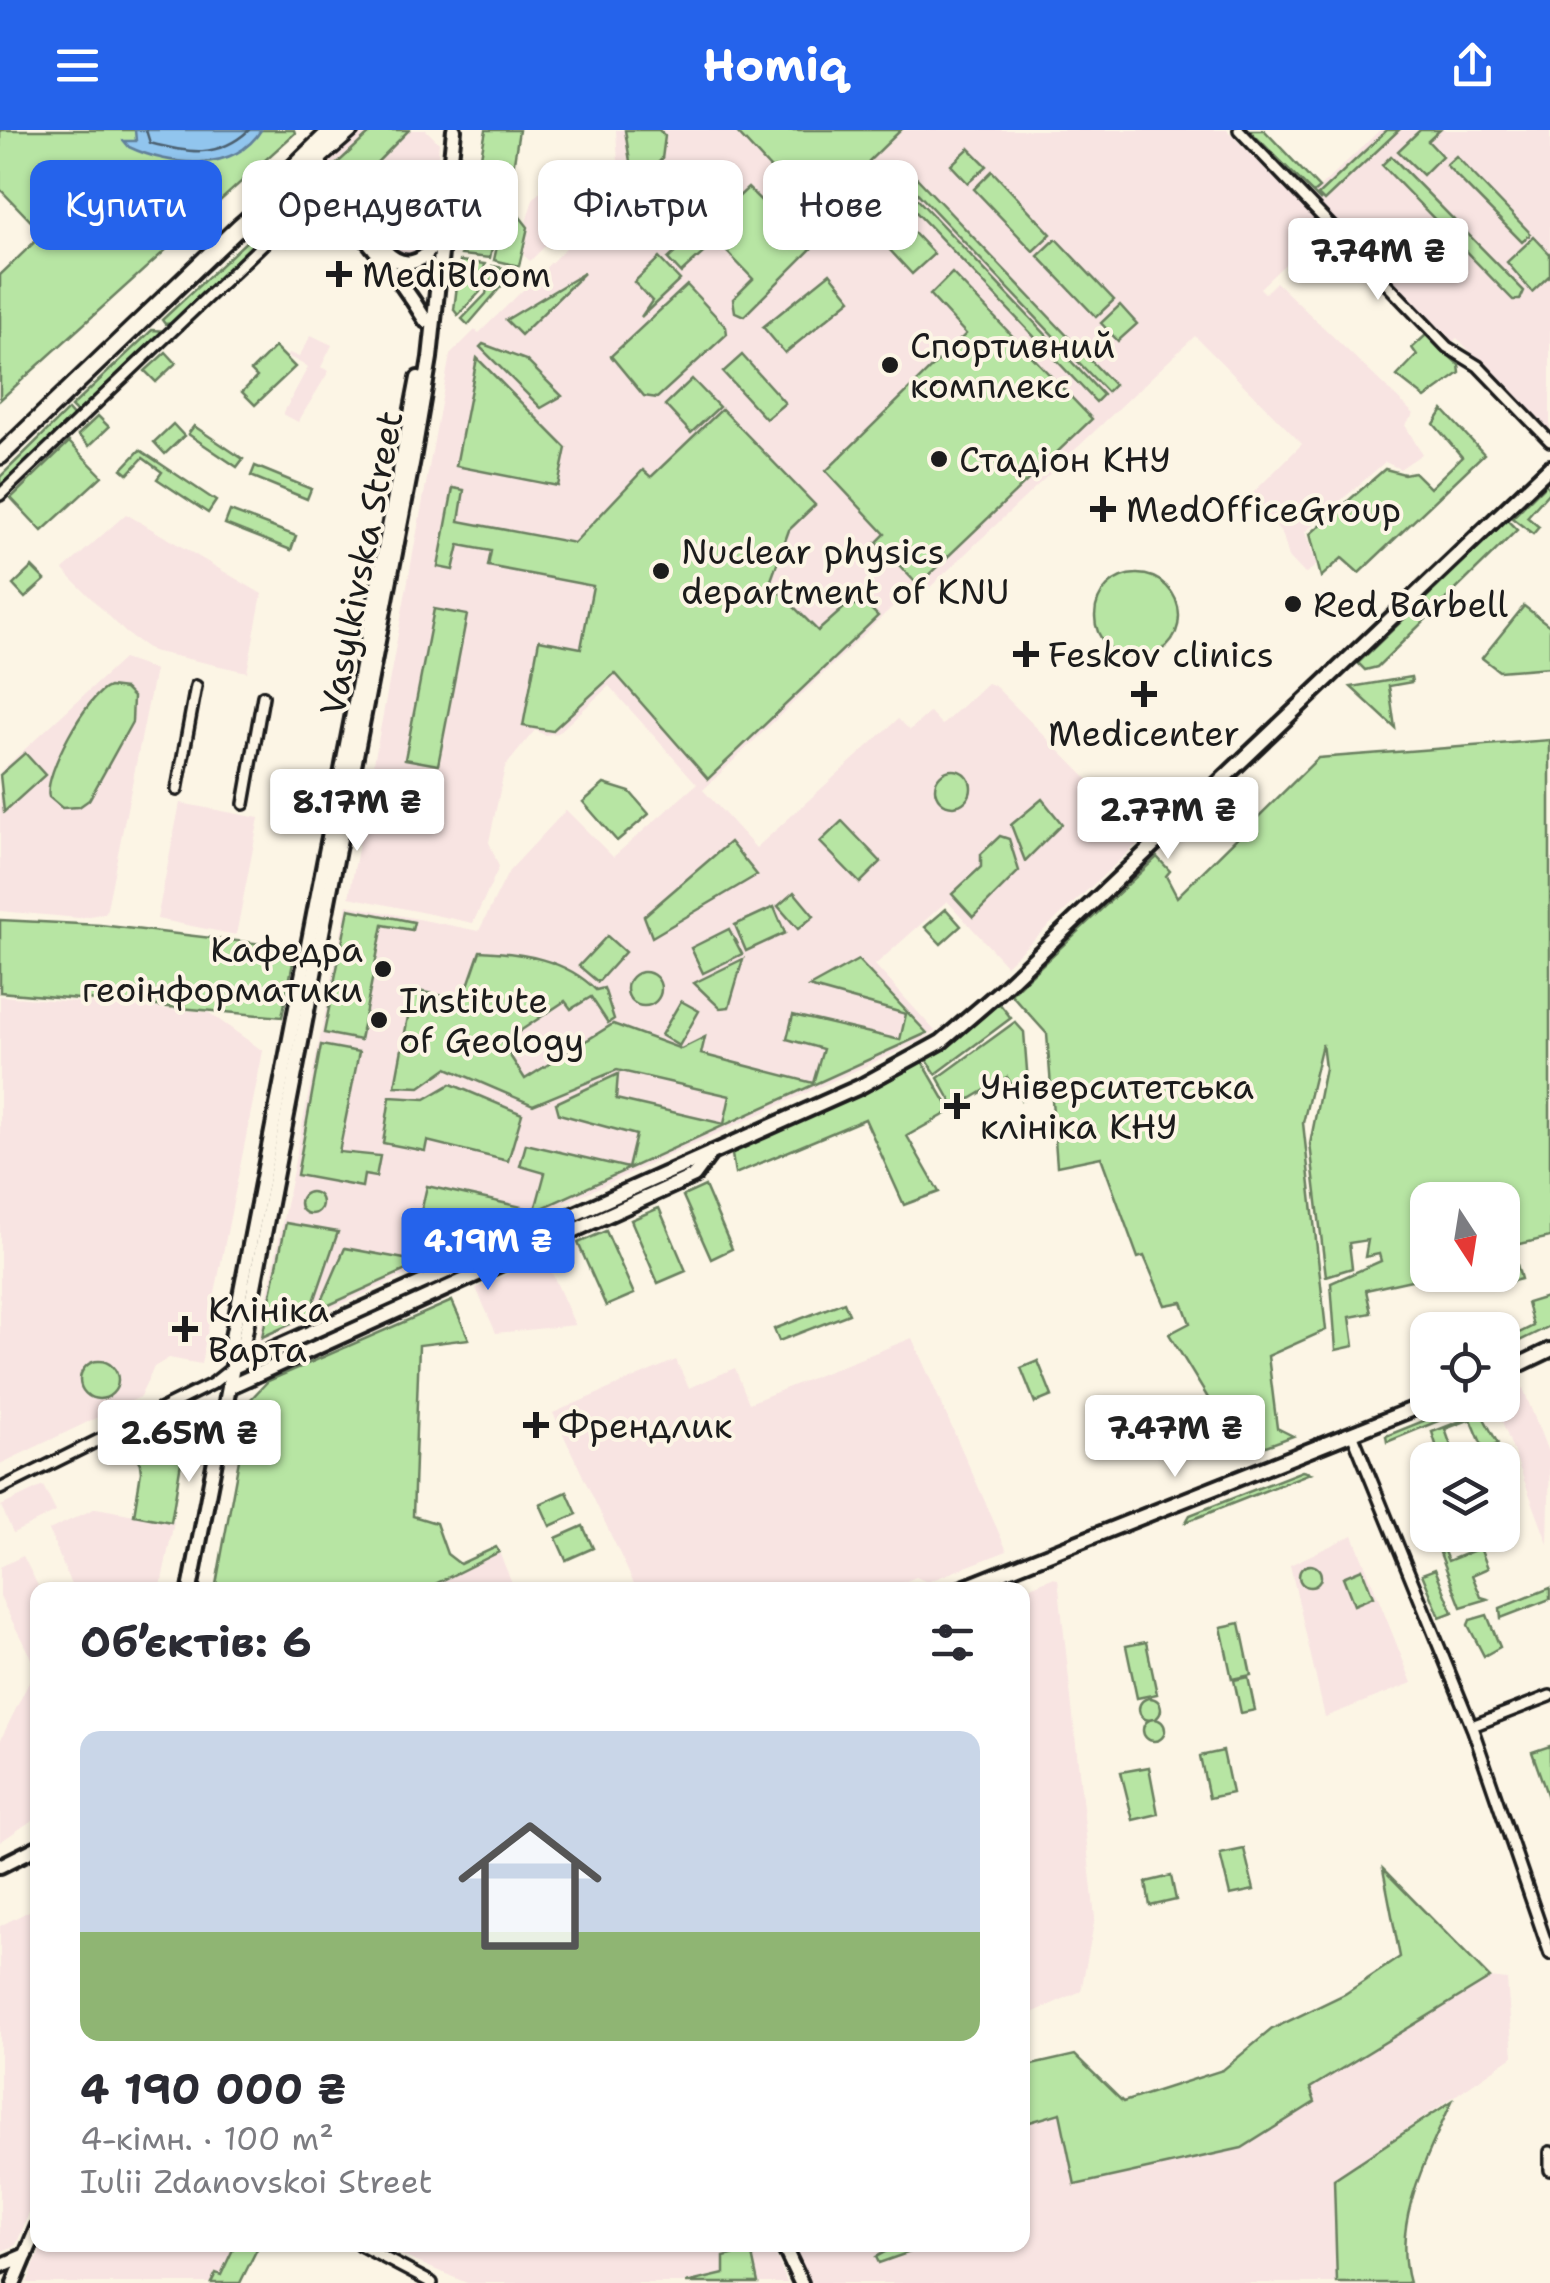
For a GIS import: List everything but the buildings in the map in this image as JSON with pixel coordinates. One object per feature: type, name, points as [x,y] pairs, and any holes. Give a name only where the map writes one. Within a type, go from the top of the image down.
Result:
[{"type":"highway","points":[[239,227],[276,181],[332,130]]},
{"type":"highway","points":[[319,158],[350,130]]},
{"type":"highway","points":[[0,456],[242,224]]},
{"type":"main road","name":"Vasylkivska Street","points":[[443,160],[446,130]]},
{"type":"main road","name":"Vasylkivska Street","points":[[192,1582],[234,1361],[243,1344],[413,459],[430,358],[454,130]]},
{"type":"main road","points":[[374,250],[426,321]]},
{"type":"main road","points":[[386,250],[396,261],[420,261],[429,250]]},
{"type":"main road","name":"Vasylkivska Street","points":[[234,1361],[230,1348],[422,357],[433,250]]},
{"type":"main road","points":[[234,1361],[859,1087],[941,1042],[1165,836],[1550,466]]},
{"type":"main road","points":[[229,1388],[694,1176],[712,1151]]},
{"type":"main road","points":[[1520,1364],[1550,1350]]},
{"type":"main road","points":[[978,1582],[1410,1410]]},
{"type":"main road","points":[[0,1866],[30,1850]]},
{"type":"main road","points":[[14,2283],[30,2245]]},
{"type":"main road","points":[[786,2252],[801,2283]]},
{"type":"main road","points":[[0,2266],[26,2254]]},
{"type":"street","points":[[1239,130],[1447,346],[1478,366],[1550,442]]},
{"type":"street","points":[[0,495],[257,250]]},
{"type":"street","points":[[176,790],[196,686]]},
{"type":"street","points":[[244,804],[263,696]]},
{"type":"street","points":[[0,1488],[212,1384],[234,1361]]},
{"type":"street","points":[[212,1384],[229,1388]]},
{"type":"street","points":[[1352,1434],[1472,1726],[1546,1927],[1550,1954]]},
{"type":"street","points":[[1472,1726],[1550,1696]]},
{"type":"street","points":[[1550,2152],[1550,2170]]},
{"type":"street","points":[[373,2252],[432,2283]]},
{"type":"shaded area","points":[[363,130],[426,130],[439,143],[437,160],[329,160]]},
{"type":"shaded area","points":[[616,130],[1227,130],[1301,205],[1380,130],[1550,130],[1550,433],[1457,338],[1442,352],[1322,229],[1260,288],[1265,293],[1276,282],[1414,414],[1405,425],[1422,454],[1400,469],[1385,462],[1305,532],[1317,565],[1305,574],[1289,557],[1283,536],[1251,495],[1302,444],[1195,336],[924,593],[915,585],[703,790],[756,848],[898,719],[910,730],[930,712],[942,725],[987,683],[995,686],[1145,837],[1006,965],[947,901],[875,965],[935,1031],[923,1040],[258,1342],[347,905],[479,931],[509,871],[566,810],[613,857],[697,784],[609,686],[558,733],[545,735],[535,730],[505,767],[489,842],[499,867],[473,923],[349,897],[450,355],[475,330],[479,333],[564,250],[743,250],[743,160],[618,160]]},
{"type":"shaded area","points":[[538,194],[538,250],[541,250],[530,261],[518,250]]},
{"type":"shaded area","points":[[390,250],[422,250],[420,253],[396,255]]},
{"type":"shaded area","points":[[311,335],[332,345],[321,367],[329,371],[298,422],[283,414],[308,367],[287,356],[289,353],[299,357]]},
{"type":"shaded area","points":[[126,514],[262,594],[247,672],[152,651],[126,633],[63,570]]},
{"type":"shaded area","points":[[123,659],[155,670],[106,913],[79,918],[0,911],[0,772]]},
{"type":"shaded area","points":[[180,803],[259,818],[236,935],[157,919]]},
{"type":"shaded area","points":[[0,996],[208,1012],[263,1051],[201,1364],[169,1358],[154,1367],[140,1397],[0,1464]]},
{"type":"shaded area","points":[[545,1257],[575,1325],[496,1333],[476,1288]]},
{"type":"shaded area","points":[[912,1338],[1007,1551],[927,1582],[916,1577],[904,1582],[633,1582],[553,1413],[676,1360],[689,1388],[735,1368],[749,1403]]},
{"type":"shaded area","points":[[1523,1388],[1550,1457],[1548,1544],[1520,1469],[1520,1442],[1510,1442],[1502,1422],[1520,1422]]},
{"type":"shaded area","points":[[43,1486],[56,1512],[13,1533],[1,1506]]},
{"type":"shaded area","points":[[96,1508],[174,1522],[162,1582],[70,1582],[49,1530]]},
{"type":"shaded area","points":[[1353,1535],[1412,1683],[1325,1717],[1290,1565]]},
{"type":"shaded area","points":[[499,1552],[512,1582],[434,1582]]},
{"type":"shaded area","points":[[23,1556],[36,1582],[30,1582],[30,1656],[0,1597],[0,1567]]},
{"type":"shaded area","points":[[1058,1579],[1095,1918],[1081,1991],[1030,2014],[1030,1587]]},
{"type":"shaded area","points":[[30,1680],[30,1822],[0,1842],[0,1741]]},
{"type":"shaded area","points":[[30,1911],[30,2210],[16,2245],[0,2252],[0,1926]]},
{"type":"shaded area","points":[[1490,1978],[1507,1980],[1513,2056],[1334,2179],[1337,2283],[810,2283],[794,2252],[1030,2252],[1030,2122],[1060,2113],[1075,2185],[1310,2088]]},
{"type":"shaded area","points":[[39,2252],[232,2252],[221,2275],[215,2273],[211,2283],[27,2283]]},
{"type":"shaded area","points":[[394,2252],[775,2252],[787,2283],[467,2283]]},
{"type":"green space","points":[[0,130],[295,133],[265,160],[242,160],[242,181],[222,199],[222,160],[30,160],[30,220],[0,189]]},
{"type":"green space","points":[[373,130],[409,130],[379,160],[341,160]]},
{"type":"green space","points":[[486,130],[519,130],[514,160],[480,160]]},
{"type":"green space","points":[[625,130],[659,130],[665,136],[661,160],[630,160]]},
{"type":"green space","points":[[735,130],[901,130],[870,160],[763,160]]},
{"type":"green space","points":[[1249,130],[1264,130],[1319,188],[1313,193],[1321,201]]},
{"type":"green space","points":[[1387,130],[1399,130],[1324,201],[1318,195]]},
{"type":"green space","points":[[1420,130],[1440,130],[1428,141],[1442,156],[1423,175],[1398,151]]},
{"type":"green space","points":[[969,148],[987,166],[968,183],[951,165]]},
{"type":"green space","points":[[1391,156],[1524,291],[1520,300],[1513,300],[1382,165]]},
{"type":"green space","points":[[1456,156],[1531,234],[1522,242],[1446,165]]},
{"type":"green space","points":[[992,171],[1051,234],[1033,251],[974,189]]},
{"type":"green space","points":[[918,179],[1114,385],[1107,392],[918,193]]},
{"type":"green space","points":[[748,188],[763,203],[763,250],[810,250],[744,316],[735,312],[733,299],[753,279],[725,250],[743,250],[743,193]]},
{"type":"green space","points":[[918,200],[1103,395],[1096,402],[918,214]]},
{"type":"green space","points":[[518,214],[528,227],[519,266],[494,260],[496,250],[518,250]]},
{"type":"green space","points":[[918,237],[934,254],[912,274],[890,250],[918,250]]},
{"type":"green space","points":[[1534,237],[1550,254],[1550,275],[1532,292],[1507,262]]},
{"type":"green space","points":[[1056,239],[1114,300],[1096,317],[1038,256]]},
{"type":"green space","points":[[242,245],[242,250],[250,250],[175,323],[165,324],[162,320]]},
{"type":"green space","points":[[30,246],[30,250],[166,250],[0,400],[0,275]]},
{"type":"green space","points":[[462,250],[492,250],[490,258],[461,255]]},
{"type":"green space","points":[[678,250],[707,250],[681,273],[668,259]]},
{"type":"green space","points":[[659,258],[680,280],[641,317],[652,301],[634,282]]},
{"type":"green space","points":[[460,261],[485,264],[480,292],[458,315],[454,310]]},
{"type":"green space","points":[[492,266],[503,268],[510,276],[468,325],[462,319],[486,294]]},
{"type":"green space","points":[[584,273],[521,335],[506,320]]},
{"type":"green space","points":[[830,273],[851,299],[785,353],[763,327]]},
{"type":"green space","name":"Стадіон КНУ","points":[[952,273],[1092,419],[918,585],[877,542],[885,534],[826,471],[966,334],[930,295]]},
{"type":"green space","points":[[687,285],[726,327],[727,334],[657,398],[644,396],[611,356]]},
{"type":"green space","points":[[1120,305],[1137,324],[1118,341],[1101,323]]},
{"type":"green space","points":[[152,330],[167,331],[79,415],[71,407]]},
{"type":"green space","points":[[1426,335],[1459,365],[1460,373],[1425,398],[1397,376],[1417,355],[1412,348]]},
{"type":"green space","points":[[483,344],[526,360],[562,396],[541,408],[480,347]]},
{"type":"green space","points":[[275,347],[295,367],[255,405],[242,392],[257,377],[251,371]]},
{"type":"green space","points":[[166,352],[176,363],[156,382],[145,371]]},
{"type":"green space","points":[[742,355],[785,403],[766,419],[723,372]]},
{"type":"green space","points":[[477,358],[566,448],[558,486],[456,466]]},
{"type":"green space","points":[[692,379],[719,407],[691,433],[665,405]]},
{"type":"green space","points":[[722,409],[815,505],[789,530],[770,583],[818,631],[845,607],[865,603],[878,616],[708,779],[615,673],[552,731],[523,726],[539,640],[581,648],[593,586],[488,566],[491,551],[459,545],[453,570],[438,567],[453,488],[464,490],[459,521],[574,543],[643,470],[651,477]]},
{"type":"green space","points":[[68,410],[75,418],[0,490],[0,477]]},
{"type":"green space","points":[[1443,410],[1484,454],[1359,573],[1342,558],[1321,577],[1310,534],[1385,469],[1404,474],[1414,472],[1430,488],[1462,457],[1434,424]]},
{"type":"green space","points":[[98,416],[109,427],[89,446],[78,435]]},
{"type":"green space","points":[[173,424],[184,436],[165,454],[154,442]]},
{"type":"green space","points":[[194,426],[243,459],[237,467],[188,434]]},
{"type":"green space","points":[[69,442],[102,476],[42,531],[11,498]]},
{"type":"green space","points":[[140,450],[216,501],[208,513],[157,479],[162,472],[143,458],[128,474],[122,469]]},
{"type":"green space","points":[[255,466],[311,489],[307,499],[251,476]]},
{"type":"green space","points":[[1546,484],[1550,491],[1527,517],[1539,527],[1533,534],[1512,518]]},
{"type":"green space","points":[[230,511],[296,536],[291,550],[225,524]]},
{"type":"green space","points":[[1507,520],[1517,530],[1377,667],[1365,670],[1358,663]]},
{"type":"green space","points":[[32,567],[45,580],[25,598],[13,585]]},
{"type":"green space","points":[[1137,574],[1153,577],[1167,586],[1176,600],[1176,632],[1167,646],[1153,655],[1137,658],[1121,655],[1107,646],[1098,632],[1095,616],[1098,600],[1107,586],[1121,577]]},
{"type":"green space","points":[[1524,606],[1550,626],[1550,667],[1499,671],[1482,658]]},
{"type":"green space","points":[[434,609],[467,615],[438,765],[405,759]]},
{"type":"green space","points":[[1411,677],[1412,682],[1389,686],[1395,728],[1351,687]]},
{"type":"green space","points":[[109,687],[125,689],[133,697],[132,722],[89,800],[79,807],[62,808],[49,797],[53,771],[79,719]]},
{"type":"green space","points":[[1550,740],[1550,1237],[1520,1244],[1520,1182],[1410,1182],[1410,1280],[1366,1290],[1371,1313],[1350,1317],[1354,1346],[1336,1350],[1331,1283],[1381,1261],[1379,1254],[1365,1257],[1368,1240],[1349,1243],[1352,1268],[1326,1276],[1310,1144],[1325,1068],[1322,1044],[1303,1123],[1326,1330],[1268,1356],[1277,1428],[1293,1436],[1247,1453],[1239,1449],[1169,1334],[1190,1323],[1182,1302],[1165,1305],[1144,1256],[1138,1258],[1101,1157],[1057,1166],[1047,1034],[1011,994],[1157,857],[1170,871],[1166,876],[1177,897],[1318,758]]},
{"type":"green space","points":[[25,753],[45,775],[4,812],[0,775]]},
{"type":"green space","points":[[953,770],[966,775],[971,788],[966,801],[953,806],[940,801],[935,788],[940,775]]},
{"type":"green space","points":[[604,784],[630,792],[649,814],[617,841],[583,802]]},
{"type":"green space","points":[[1042,799],[1062,824],[1025,861],[1011,825]]},
{"type":"green space","points":[[842,821],[881,862],[860,883],[820,842]]},
{"type":"green space","points":[[1000,836],[1009,839],[1019,871],[973,917],[952,894],[981,867],[981,854]]},
{"type":"green space","points":[[730,842],[757,875],[652,937],[644,916]]},
{"type":"green space","points":[[794,892],[814,916],[798,929],[778,906]]},
{"type":"green space","points":[[774,907],[785,933],[746,951],[735,925]]},
{"type":"green space","points":[[349,909],[414,922],[412,930],[383,925],[360,1040],[324,1033]]},
{"type":"green space","points":[[946,909],[961,926],[941,944],[925,927]]},
{"type":"green space","points":[[0,920],[100,925],[296,948],[282,1017],[0,992]]},
{"type":"green space","points":[[729,929],[742,954],[703,973],[691,948]]},
{"type":"green space","points":[[607,936],[625,952],[598,982],[579,966]]},
{"type":"green space","points":[[480,951],[542,960],[571,971],[596,990],[604,988],[614,1019],[608,1023],[591,997],[571,1009],[565,1001],[502,1043],[525,1079],[613,1024],[681,1049],[705,1037],[701,1054],[813,1083],[823,1049],[787,1039],[793,1015],[900,1040],[906,1014],[809,987],[858,960],[927,1033],[318,1310],[345,1248],[410,1260],[427,1186],[535,1210],[545,1173],[520,1166],[526,1144],[628,1168],[636,1135],[559,1114],[556,1103],[618,1074],[616,1099],[724,1124],[730,1096],[617,1070],[533,1105],[447,1068],[420,1087],[395,1086],[413,990],[463,1000]]},
{"type":"green space","points":[[743,959],[729,1007],[720,1008],[694,983]]},
{"type":"green space","points":[[644,972],[656,977],[661,989],[656,1001],[644,1006],[632,1001],[627,989],[632,977]]},
{"type":"green space","points":[[681,1001],[699,1011],[679,1046],[661,1035]]},
{"type":"green space","points":[[999,1003],[1011,1018],[936,1074],[926,1059]]},
{"type":"green space","points":[[1015,1022],[1024,1032],[1029,1096],[1021,1100],[1007,1077],[955,1108],[938,1078]]},
{"type":"green space","points":[[321,1045],[359,1052],[339,1152],[380,1156],[376,1177],[364,1175],[362,1187],[297,1175]]},
{"type":"green space","points":[[922,1061],[951,1111],[907,1136],[939,1192],[904,1205],[865,1119],[735,1174],[731,1148]]},
{"type":"green space","points":[[451,1084],[522,1114],[508,1161],[427,1141],[425,1151],[383,1143],[390,1097],[425,1099]]},
{"type":"green space","points":[[655,1179],[658,1186],[248,1371],[244,1368]]},
{"type":"green space","points":[[705,1186],[732,1249],[711,1259],[683,1196]]},
{"type":"green space","points":[[311,1192],[319,1195],[319,1211],[311,1214],[303,1211],[300,1203],[303,1195]]},
{"type":"green space","points":[[659,1208],[686,1271],[658,1283],[631,1220]]},
{"type":"green space","points":[[286,1223],[338,1232],[309,1316],[262,1337]]},
{"type":"green space","points":[[606,1231],[634,1294],[606,1306],[578,1243]]},
{"type":"green space","points":[[1550,1296],[1550,1326],[1520,1341],[1520,1332],[1533,1326],[1527,1303]]},
{"type":"green space","points":[[452,1301],[469,1339],[419,1345],[413,1516],[436,1523],[447,1554],[460,1564],[496,1547],[499,1552],[439,1582],[216,1582],[250,1400],[268,1381]]},
{"type":"green space","points":[[844,1302],[849,1314],[779,1341],[774,1329]]},
{"type":"green space","points":[[99,1361],[112,1367],[118,1380],[112,1393],[99,1399],[86,1393],[80,1380],[86,1367]]},
{"type":"green space","points":[[1038,1361],[1052,1396],[1035,1403],[1021,1368]]},
{"type":"green space","points":[[188,1420],[171,1522],[134,1515],[141,1472],[137,1441]]},
{"type":"green space","points":[[1421,1422],[1436,1422],[1387,1442],[1386,1436]]},
{"type":"green space","points":[[1463,1422],[1445,1429],[1450,1442],[1435,1442],[1432,1432]]},
{"type":"green space","points":[[1472,1422],[1486,1422],[1497,1442],[1481,1442]]},
{"type":"green space","points":[[1302,1471],[1310,1473],[1186,1522],[1190,1515]]},
{"type":"green space","points":[[567,1492],[577,1514],[550,1526],[540,1504]]},
{"type":"green space","points":[[583,1526],[593,1548],[566,1560],[556,1538]]},
{"type":"green space","points":[[1441,1552],[1448,1561],[1482,1552],[1488,1568],[1472,1575],[1481,1597],[1488,1599],[1461,1607]]},
{"type":"green space","points":[[1306,1565],[1314,1565],[1321,1576],[1314,1587],[1306,1587],[1299,1580],[1299,1572]]},
{"type":"green space","points":[[1362,1569],[1373,1597],[1354,1605],[1343,1577]]},
{"type":"green space","points":[[1435,1569],[1453,1612],[1440,1617],[1422,1574]]},
{"type":"green space","points":[[1550,1588],[1550,1599],[1501,1618],[1500,1608]]},
{"type":"green space","points":[[1487,1615],[1500,1647],[1484,1656],[1468,1625],[1470,1620]]},
{"type":"green space","points":[[1240,1623],[1251,1675],[1232,1679],[1221,1627]]},
{"type":"green space","points":[[1146,1642],[1157,1694],[1137,1698],[1126,1646]]},
{"type":"green space","points":[[1248,1677],[1255,1710],[1241,1713],[1234,1680]]},
{"type":"green space","points":[[1146,1698],[1154,1698],[1161,1709],[1154,1720],[1146,1720],[1139,1713],[1139,1705]]},
{"type":"green space","points":[[1150,1719],[1158,1719],[1165,1730],[1158,1741],[1150,1741],[1143,1734],[1143,1726]]},
{"type":"green space","points":[[1550,1746],[1550,1803],[1532,1752]]},
{"type":"green space","points":[[1223,1751],[1232,1793],[1209,1798],[1200,1756]]},
{"type":"green space","points":[[1149,1767],[1158,1814],[1133,1820],[1121,1772]]},
{"type":"green space","points":[[1244,1849],[1254,1890],[1230,1895],[1220,1854]]},
{"type":"green space","points":[[1383,1869],[1490,1978],[1310,2088],[1315,2102],[1242,2148],[1075,2185],[1060,2113],[1030,2122],[1030,2065],[1075,2055],[1123,2102],[1223,2070],[1272,2029],[1345,1994],[1400,1957]]},
{"type":"green space","points":[[1171,1876],[1176,1900],[1150,1906],[1146,1882]]},
{"type":"green space","points":[[1452,2101],[1408,2213],[1405,2260],[1409,2283],[1337,2283],[1334,2179]]},
{"type":"green space","points":[[232,2252],[256,2252],[240,2283],[211,2283],[216,2273],[221,2275]]},
{"type":"green space","points":[[751,2252],[758,2283],[686,2283],[724,2274],[724,2257]]},
{"type":"green space","points":[[885,2252],[910,2252],[879,2263],[876,2257]]},
{"type":"water","points":[[135,130],[261,130],[235,154],[218,160],[163,159],[129,147],[124,141],[136,141]]},
{"type":"place","name":"MediBloom","points":[[339,274]]},
{"type":"place","name":"Спортивний комплекс","points":[[890,365]]},
{"type":"place","name":"Стадіон КНУ","points":[[939,459]]},
{"type":"place","name":"MedOfficeGroup","points":[[1103,509]]},
{"type":"place","name":"Nuclear physics department of KNU","points":[[661,571]]},
{"type":"place","name":"Red Barbell","points":[[1293,604]]},
{"type":"place","name":"Feskov clinics","points":[[1026,654]]},
{"type":"place","name":"Medicenter","points":[[1144,694]]},
{"type":"place","name":"Кафедра геоінформатики","points":[[383,969]]},
{"type":"place","name":"Institute of Geology","points":[[379,1020]]},
{"type":"place","name":"Університетська клініка КНУ","points":[[957,1106]]},
{"type":"place","name":"Клініка Варта","points":[[185,1329]]},
{"type":"place","name":"Френдлик","points":[[536,1425]]}]
